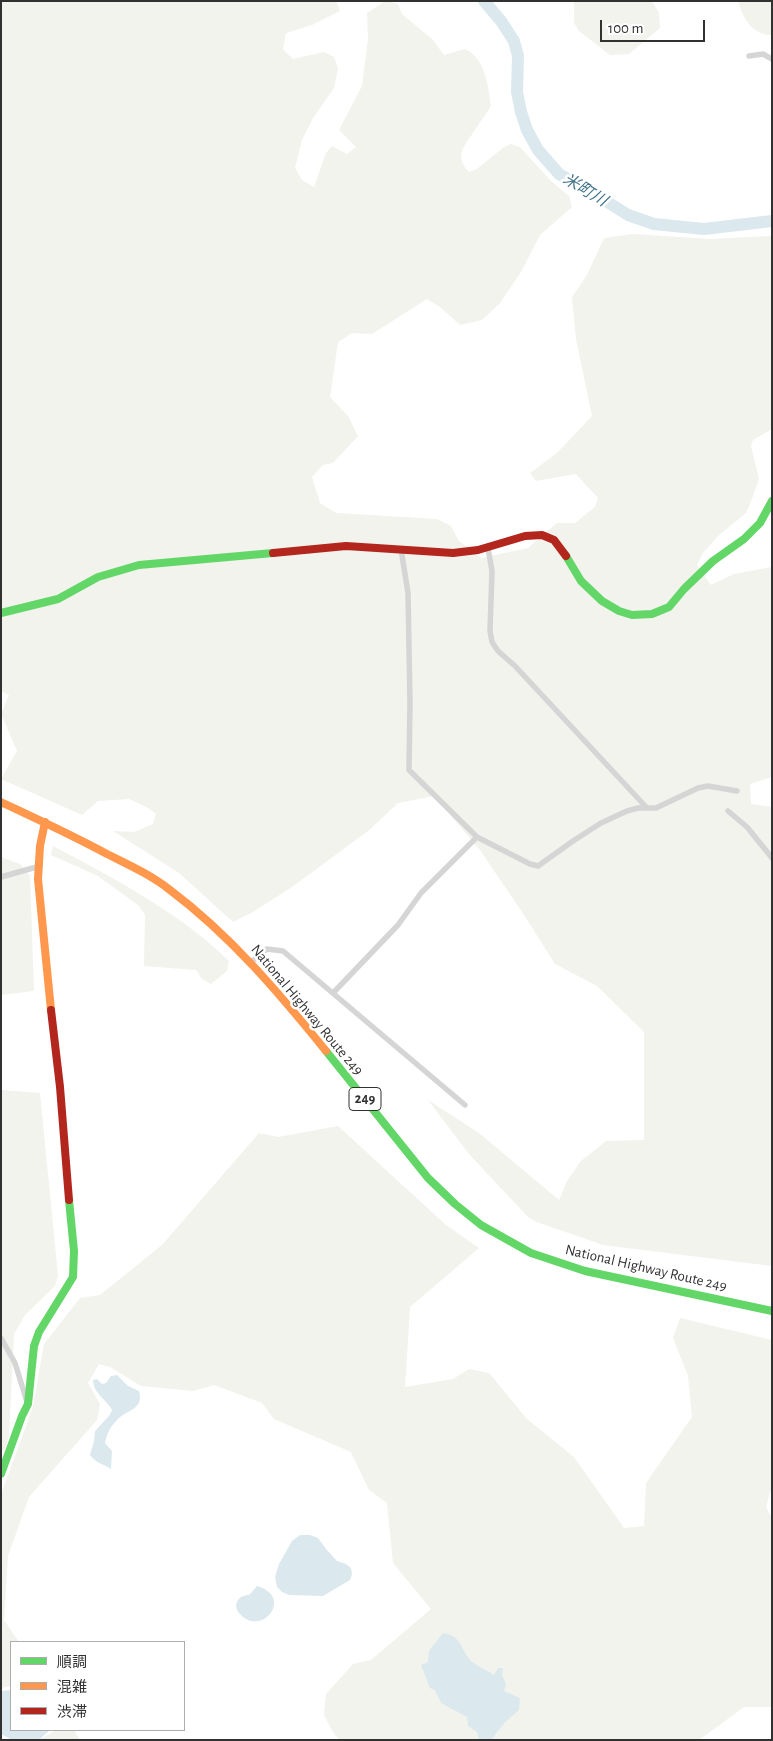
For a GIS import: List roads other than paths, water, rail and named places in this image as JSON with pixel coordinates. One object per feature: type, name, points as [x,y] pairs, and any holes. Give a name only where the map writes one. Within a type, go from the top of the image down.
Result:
[{"type":"main road","points":[[1,613],[58,599],[98,577],[139,565],[346,546],[400,548],[453,553],[488,548],[525,536],[542,535],[554,540],[564,552],[582,582],[602,601],[619,611],[632,615],[652,614],[669,607],[684,589],[713,561],[744,539],[760,523],[772,501]]},
{"type":"main road","name":"National Highway Route 249","points":[[1,802],[45,822],[141,871],[168,889],[210,922],[251,962],[280,994],[428,1178],[455,1204],[481,1225],[531,1253],[585,1270],[772,1311]]},
{"type":"main road","points":[[1,1474],[28,1404],[34,1346],[39,1332],[73,1277],[74,1251],[58,1067],[38,879],[40,846],[45,822]]},
{"type":"street","points":[[749,56],[763,54],[772,59]]},
{"type":"street","points":[[400,548],[408,593],[409,770],[477,837],[530,864],[538,866],[601,823],[628,811],[656,808],[698,788],[708,786],[736,791]]},
{"type":"street","points":[[488,548],[492,571],[490,631],[492,642],[498,651],[515,666],[646,808]]},
{"type":"street","points":[[728,811],[747,826],[772,858]]},
{"type":"street","points":[[334,992],[398,925],[421,893],[477,837]]},
{"type":"street","points":[[1,877],[40,866]]},
{"type":"street","points":[[251,962],[267,949],[283,950],[465,1104]]},
{"type":"street","points":[[1,1338],[15,1363],[28,1404]]},
{"type":"waterway","name":"米町川","points":[[484,1],[501,21],[514,41],[518,56],[517,92],[527,130],[538,150],[559,174],[628,215],[654,224],[704,229],[772,221]]}]
